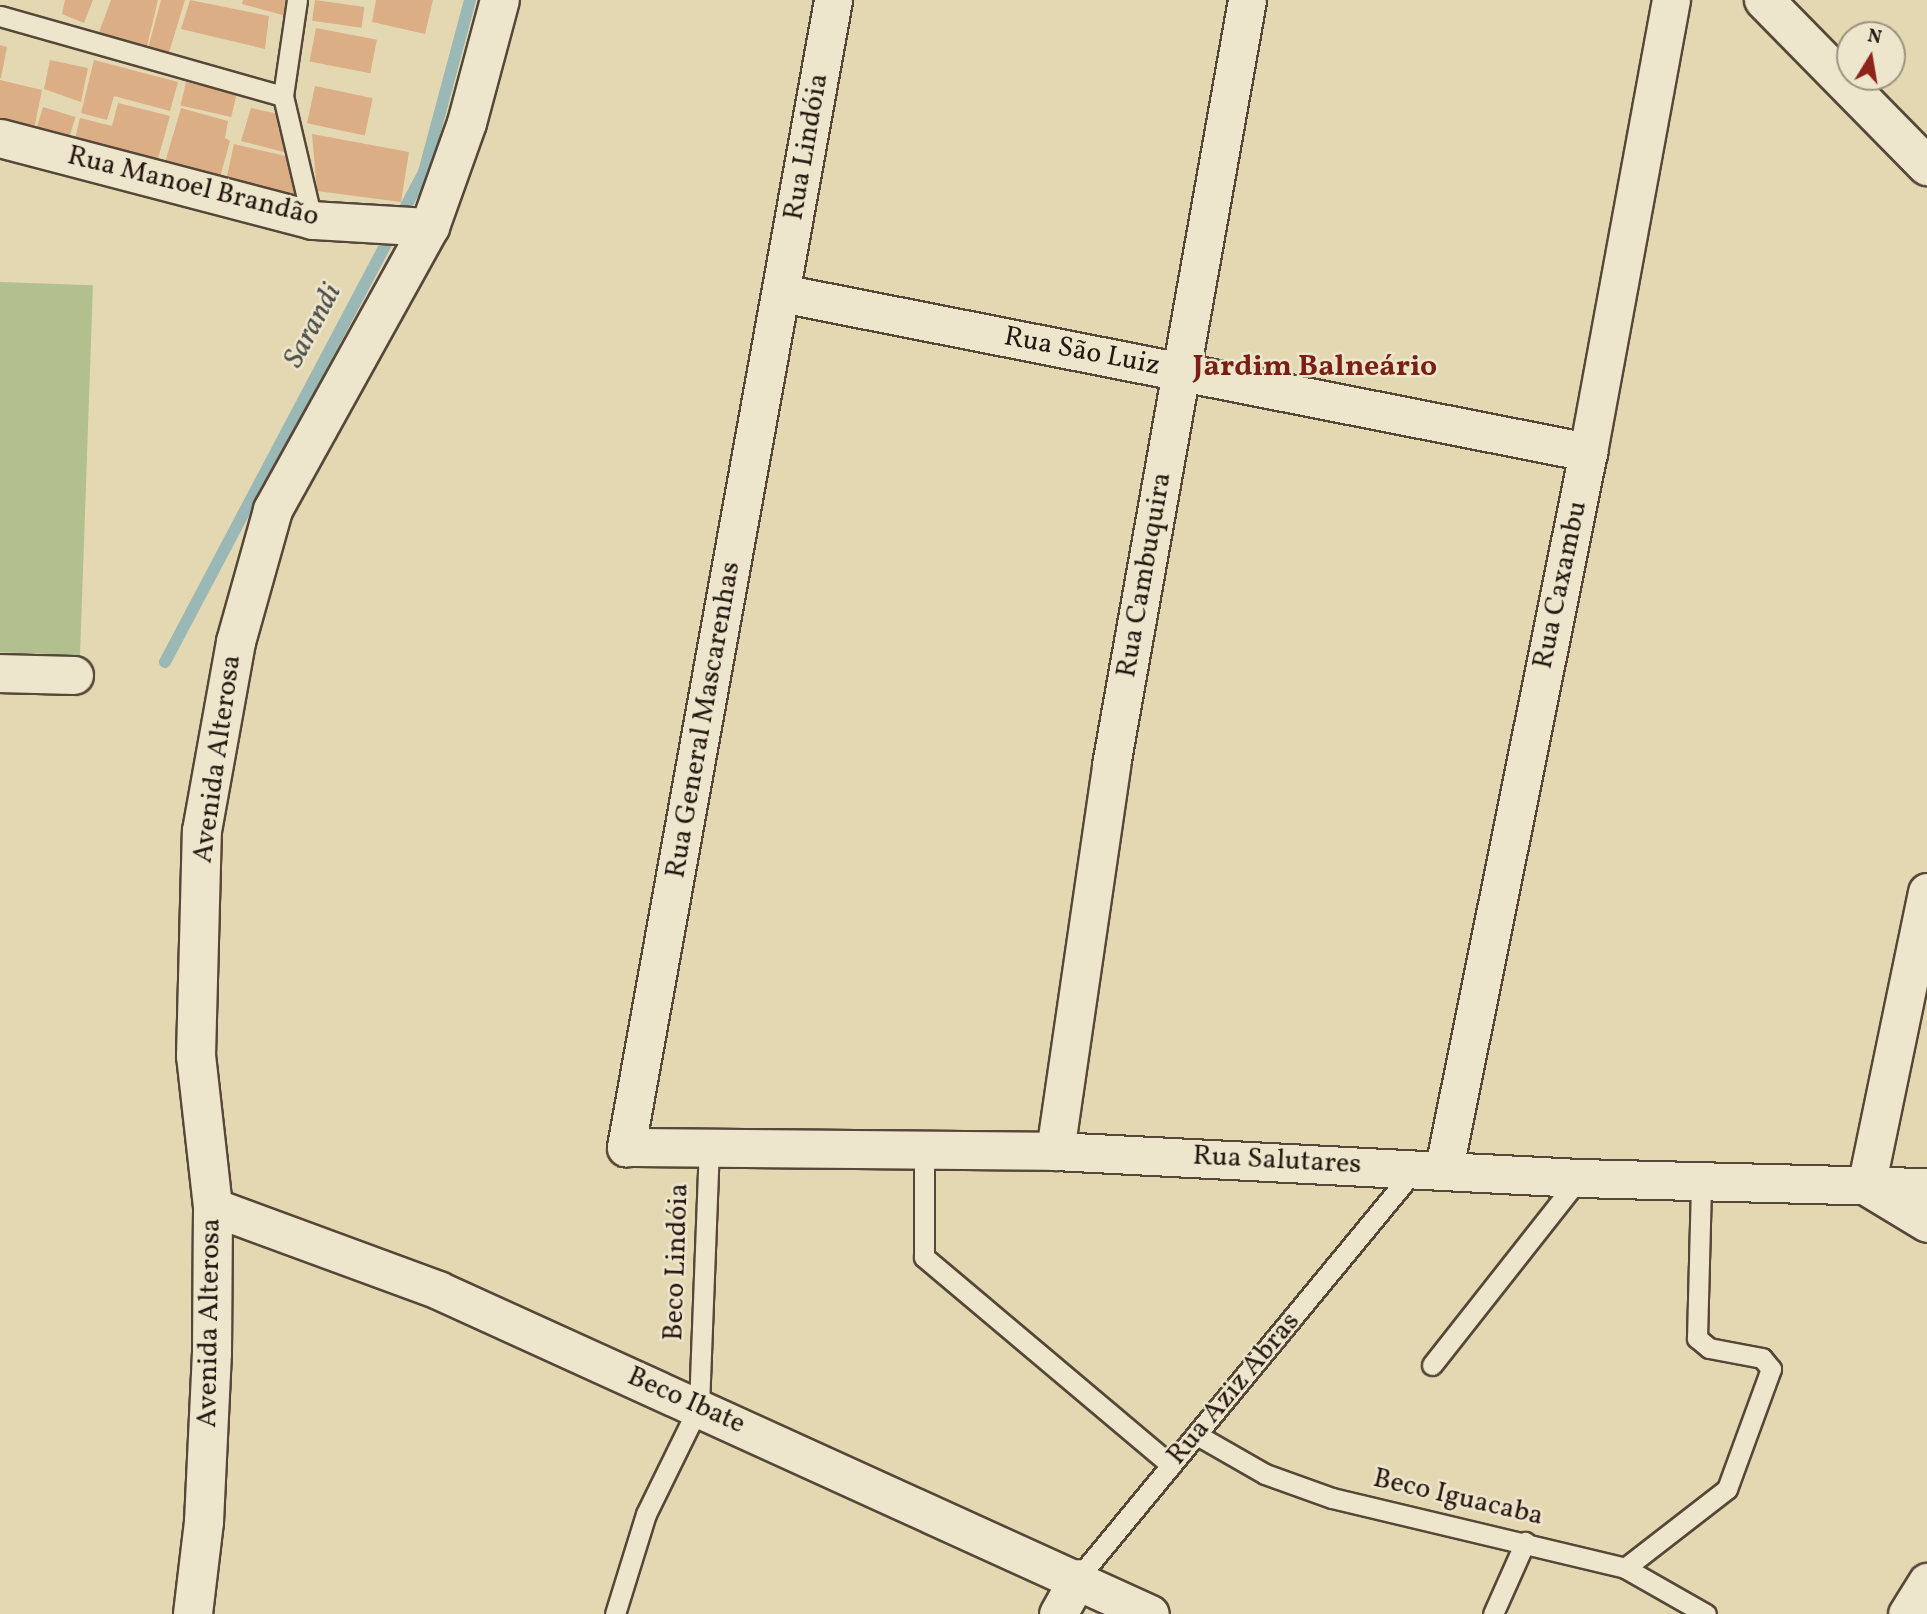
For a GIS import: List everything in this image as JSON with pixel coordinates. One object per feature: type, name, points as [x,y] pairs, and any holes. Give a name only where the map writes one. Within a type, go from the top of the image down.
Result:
[{"type":"street","name":"Avenida Alterosa","points":[[193,1614],[204,1521],[213,1207],[196,1056],[202,831],[236,642],[273,510],[430,228],[467,123],[500,0]]},
{"type":"street","name":"Rua Lindóia","points":[[781,293],[833,0]]},
{"type":"street","name":"Rua Cambuquira","points":[[1055,1151],[1111,765],[1183,372],[1247,0]]},
{"type":"street","name":"Rua Caxambu","points":[[1430,1168],[1588,452],[1671,0]]},
{"type":"street","points":[[1764,0],[1927,166]]},
{"type":"street","name":"Rua Manoel Brandão","points":[[0,138],[312,220],[430,228]]},
{"type":"street","name":"Rua São Luiz","points":[[781,293],[1588,452]]},
{"type":"street","name":"Rua General Mascarenhas","points":[[626,1147],[781,293]]},
{"type":"street","points":[[0,673],[74,675]]},
{"type":"street","points":[[1927,892],[1866,1186],[1927,1223]]},
{"type":"street","name":"Rua Salutares","points":[[626,1147],[1055,1151],[1430,1168],[1579,1178],[1927,1187]]},
{"type":"street","name":"Beco Ibate","points":[[213,1207],[438,1290],[1078,1578],[1150,1614]]},
{"type":"street","name":"Rua Aziz Abras","points":[[1058,1614],[1078,1578]]},
{"type":"street","points":[[1908,1614],[1927,1583]]},
{"type":"lane","points":[[297,0],[284,96],[312,220]]},
{"type":"lane","points":[[0,16],[284,96]]},
{"type":"lane","name":"Beco Lindóia","points":[[615,1614],[646,1514],[699,1406],[709,1148]]},
{"type":"lane","points":[[924,1149],[924,1257],[1171,1465]]},
{"type":"lane","name":"Rua Aziz Abras","points":[[1078,1578],[1171,1465],[1430,1168]]},
{"type":"lane","points":[[1432,1365],[1579,1178]]},
{"type":"lane","points":[[1625,1568],[1727,1489],[1771,1369],[1762,1358],[1709,1348],[1698,1338],[1700,1182]]},
{"type":"lane","name":"Beco Iguacaba","points":[[1197,1435],[1265,1474],[1332,1498],[1625,1568],[1706,1614]]},
{"type":"lane","points":[[1493,1614],[1525,1542]]},
{"type":"green space","points":[[0,282],[93,285],[80,655],[0,652]]},
{"type":"building","points":[[65,0],[93,0],[84,23],[62,14]]},
{"type":"building","points":[[111,0],[158,0],[146,50],[98,35]]},
{"type":"building","points":[[161,0],[185,0],[167,59],[147,52]]},
{"type":"building","points":[[190,0],[269,16],[265,49],[181,29]]},
{"type":"building","points":[[243,0],[289,0],[286,16],[242,4]]},
{"type":"building","points":[[315,0],[365,7],[362,28],[312,21]]},
{"type":"building","points":[[376,0],[433,0],[425,34],[372,22]]},
{"type":"building","points":[[316,28],[377,40],[370,73],[310,61]]},
{"type":"building","points":[[0,45],[7,47],[1,78],[0,78]]},
{"type":"building","points":[[50,60],[88,68],[81,102],[44,89]]},
{"type":"building","points":[[94,60],[178,82],[170,111],[114,96],[107,120],[81,113]]},
{"type":"building","points":[[0,80],[42,90],[33,134],[0,125]]},
{"type":"building","points":[[186,82],[237,94],[231,117],[181,105]]},
{"type":"building","points":[[315,86],[373,98],[365,135],[307,123]]},
{"type":"building","points":[[118,103],[170,116],[157,162],[74,143],[80,118],[112,126]]},
{"type":"building","points":[[43,107],[76,117],[68,142],[35,132]]},
{"type":"building","points":[[181,108],[228,121],[225,138],[230,141],[219,181],[164,166]]},
{"type":"building","points":[[251,108],[279,114],[278,129],[291,132],[295,155],[241,141]]},
{"type":"building","points":[[312,134],[409,152],[401,202],[317,191]]},
{"type":"building","points":[[234,144],[294,158],[296,199],[226,181]]},
{"type":"waterway","name":"Sarandi","points":[[165,662],[424,172],[470,0]]},
{"type":"district","name":"Jardim Balneário","points":[[1315,367]]}]
